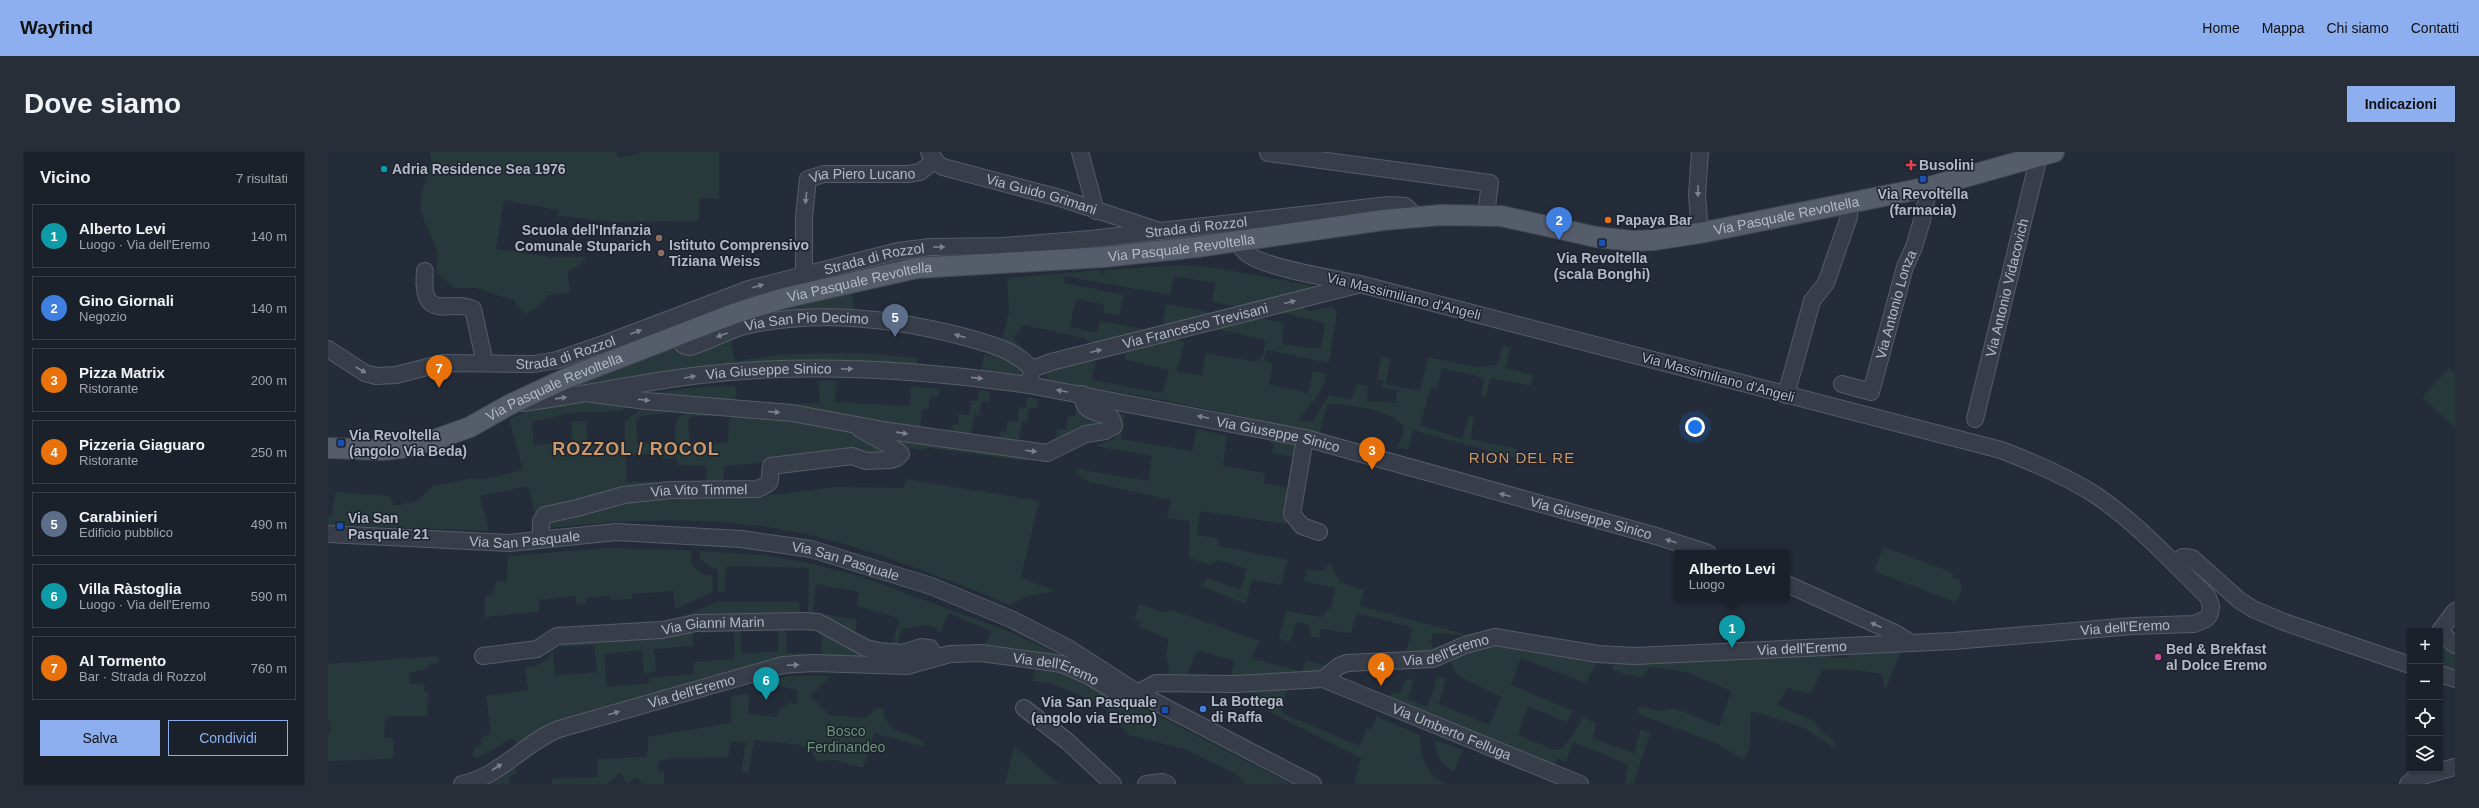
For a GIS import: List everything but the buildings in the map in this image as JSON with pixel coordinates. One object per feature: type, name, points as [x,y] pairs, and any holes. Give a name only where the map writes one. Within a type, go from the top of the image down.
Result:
[{"type":"main road","name":"Via Pasquale Revoltella","points":[[328,448],[382,450],[418,445],[470,426],[509,405],[567,378],[677,335],[771,302],[916,268],[1061,261],[1197,247],[1416,216],[1486,215],[1529,221],[1596,236],[1633,241],[1700,233],[1929,187],[2046,154]]},
{"type":"street","points":[[1080,152],[1096,211]]},
{"type":"street","points":[[1700,152],[1697,195],[1700,233]]},
{"type":"street","points":[[1268,153],[1490,183],[1486,215]]},
{"type":"street","name":"Via Antonio Vidacovich","points":[[1974,419],[2046,154]]},
{"type":"street","name":"Via Guido Grimani","points":[[932,156],[943,167],[994,179],[1096,211],[1137,222],[1158,231]]},
{"type":"street","name":"Via Piero Lucano","points":[[804,273],[804,217],[808,179],[824,174],[908,174],[920,172],[932,156]]},
{"type":"street","name":"Via Antonio Lonza","points":[[1842,384],[1871,392],[1905,267],[1914,247],[1922,220],[1929,187]]},
{"type":"street","points":[[1786,395],[1812,301],[1826,283],[1849,217],[1848,203]]},
{"type":"street","name":"Strada di Rozzol","points":[[328,349],[365,373],[376,376],[396,375],[443,363],[534,364],[557,360],[749,289],[804,273],[898,250],[931,247],[1003,246],[1091,240],[1389,205],[1405,206],[1416,216]]},
{"type":"street","name":"Via Massimiliano d'Angeli","points":[[1239,240],[1243,251],[1256,260],[1360,284],[2001,450],[2035,463],[2097,496],[2121,514],[2175,564]]},
{"type":"street","points":[[425,271],[424,282],[430,302],[437,307],[468,307],[473,309],[485,363]]},
{"type":"street","name":"Via Francesco Trevisani","points":[[1032,369],[1058,361],[1360,284]]},
{"type":"street","name":"Via San Pio Decimo","points":[[677,335],[683,345],[690,347],[741,328],[773,322],[822,318],[873,319],[922,326],[994,345],[1022,358],[1032,369]]},
{"type":"street","name":"Via Giuseppe Sinico","points":[[509,405],[592,394],[700,375],[801,369],[915,372],[1029,385],[1305,438],[1656,536],[1699,550]]},
{"type":"street","points":[[1029,385],[1032,369]]},
{"type":"street","name":"Via Vito Timmel","points":[[592,394],[646,401],[792,413],[855,425],[1047,453],[1086,434],[1105,431],[1114,426],[1111,417],[1089,411],[1082,402],[1082,394]]},
{"type":"street","name":"Via Vito Timmel","points":[[541,540],[541,521],[545,515],[551,512],[578,508],[638,492],[757,489],[770,482],[772,478],[771,466],[852,456],[866,461],[891,460],[897,458],[901,454],[894,447],[872,438],[855,425]]},
{"type":"street","points":[[1305,438],[1292,514],[1302,526],[1319,532]]},
{"type":"street","name":"Via San Pasquale","points":[[328,534],[494,543],[541,540],[616,532],[741,539],[818,551],[938,589],[1011,618],[1068,648],[1138,693],[1313,784]]},
{"type":"street","points":[[2175,564],[2183,557],[2192,558],[2239,600],[2252,609],[2284,622],[2407,664]]},
{"type":"street","name":"Via dell'Eremo","points":[[462,784],[483,776],[541,738],[559,729],[783,665],[813,664],[907,666],[936,657],[964,653],[1030,658],[1062,664],[1074,669],[1124,698],[1138,693],[1156,683],[1235,684],[1323,679],[1339,666],[1347,663],[1433,659],[1465,645],[1495,637],[1611,656],[1715,653],[1910,643],[2201,622],[2210,614],[2211,606],[2208,597],[2175,564]]},
{"type":"street","points":[[1790,585],[1895,633],[1910,643]]},
{"type":"street","points":[[2442,628],[2455,611]]},
{"type":"street","name":"Via Gianni Marin","points":[[483,656],[537,648],[557,636],[662,630],[696,623],[804,620],[826,625],[866,648],[896,653],[922,647],[930,648],[936,657]]},
{"type":"street","points":[[2443,634],[2455,645]]},
{"type":"street","points":[[2443,675],[2455,678]]},
{"type":"street","name":"Via Umberto Felluga","points":[[1323,679],[1580,784]]},
{"type":"street","points":[[1024,708],[1067,741],[1113,784]]},
{"type":"street","points":[[2408,784],[2415,778],[2455,767]]},
{"type":"street","points":[[1146,784],[1162,782],[1167,784]]},
{"type":"green space","points":[[430,152],[617,152],[619,158],[642,152],[719,152],[719,199],[699,198],[699,221],[617,222],[558,216],[558,210],[504,200],[496,249],[551,257],[588,257],[579,265],[568,271],[570,292],[548,295],[540,306],[526,314],[513,300],[477,288],[455,288],[436,272],[438,253],[421,213],[421,194],[431,162]]},
{"type":"green space","points":[[1180,265],[1217,268],[1320,287],[1241,307],[1212,302],[1215,283],[1174,276],[1170,295],[1064,276],[1065,283],[1124,295],[1119,315],[1103,313],[1104,305],[1076,299],[1070,327],[1097,333],[1100,321],[1153,331],[1095,346],[1084,338],[1024,325],[1013,338],[1028,353],[1001,344],[1009,312],[1007,278],[1101,270],[1102,274],[1105,274],[1105,270]]},
{"type":"green space","points":[[851,290],[855,313],[755,314]]},
{"type":"green space","points":[[1166,304],[1219,314],[1176,325],[1163,323]]},
{"type":"green space","points":[[1302,306],[1308,311],[1332,307],[1337,312],[1329,363],[1266,350],[1264,360],[1273,363],[1269,384],[1308,393],[1313,371],[1327,374],[1321,391],[1298,420],[1312,422],[1329,395],[1351,400],[1357,384],[1368,386],[1367,401],[1396,403],[1397,390],[1382,388],[1384,381],[1377,380],[1381,356],[1390,359],[1386,384],[1420,391],[1428,357],[1473,367],[1497,365],[1503,345],[1510,348],[1506,368],[1533,375],[1531,386],[1491,378],[1486,397],[1481,396],[1484,378],[1442,368],[1437,388],[1431,387],[1420,425],[1462,439],[1469,415],[1474,417],[1471,439],[1518,449],[1515,458],[1413,430],[1408,450],[1397,446],[1402,437],[1404,427],[1398,421],[1380,412],[1358,407],[1327,403],[1320,433],[1154,398],[1050,381],[1046,376],[1050,368],[1086,360],[1096,362],[1091,380],[1163,393],[1169,370],[1126,360],[1124,352],[1176,338],[1184,343],[1177,372],[1202,375],[1206,353],[1257,362],[1263,355],[1265,340],[1213,328],[1258,317],[1284,323],[1282,344],[1321,349],[1325,323],[1279,312]]},
{"type":"green space","points":[[730,336],[735,361],[789,354],[859,353],[918,358],[917,364],[789,361],[571,388],[674,347],[680,354],[692,354]]},
{"type":"green space","points":[[984,354],[1006,359],[1015,365],[1023,374],[1019,378],[981,371]]},
{"type":"green space","points":[[2449,368],[2455,374],[2455,428],[2422,397]]},
{"type":"green space","points":[[819,381],[836,381],[835,402],[910,406],[911,386],[939,389],[939,396],[929,397],[929,409],[922,410],[920,431],[749,405],[820,403]]},
{"type":"green space","points":[[735,386],[737,403],[643,394],[689,388]]},
{"type":"green space","points":[[979,390],[990,392],[989,402],[981,401],[979,416],[974,415],[970,438],[952,436],[953,424],[958,425],[959,414],[969,415],[971,401],[978,401]]},
{"type":"green space","points":[[1027,397],[1038,399],[1037,408],[1029,408],[1027,423],[1022,422],[1018,445],[1000,442],[1001,431],[1006,432],[1007,421],[1017,422],[1019,407],[1026,408]]},
{"type":"green space","points":[[593,400],[634,403],[620,411],[569,413],[532,422],[534,445],[573,442],[571,422],[586,421],[588,446],[625,443],[625,421],[648,404],[672,410],[664,414],[645,415],[636,419],[637,443],[676,443],[675,429],[679,418],[689,411],[703,410],[723,412],[719,416],[694,416],[688,419],[690,444],[728,443],[729,419],[741,414],[792,418],[847,429],[865,442],[890,453],[724,466],[723,485],[707,485],[706,466],[678,465],[676,458],[663,459],[656,454],[626,455],[626,482],[654,482],[654,487],[542,509],[535,514],[528,486],[480,496],[489,531],[328,525],[328,517],[331,516],[336,492],[390,496],[394,506],[417,501],[433,486],[468,479],[485,479],[523,470],[509,419],[532,409]]},
{"type":"green space","points":[[1077,405],[1105,424],[1050,447],[1051,439],[1056,439],[1057,429],[1066,430],[1068,415],[1075,416]]},
{"type":"green space","points":[[1093,409],[1125,415],[1121,439],[1192,451],[1197,429],[1227,436],[1223,466],[1265,473],[1264,483],[1287,488],[1292,457],[1272,453],[1274,445],[1268,440],[1296,446],[1286,524],[1200,511],[1197,535],[1218,538],[1218,546],[1288,560],[1281,585],[1252,580],[1246,604],[1201,586],[1207,578],[1240,590],[1247,569],[1217,560],[1209,565],[1189,558],[1190,521],[1167,518],[1171,500],[1089,482],[1076,473],[1081,467],[1084,470],[1148,481],[1152,456],[1095,446],[1116,438],[1120,429]]},
{"type":"green space","points":[[878,434],[1036,457],[1025,461],[930,448],[916,449],[902,447]]},
{"type":"green space","points":[[906,479],[1039,501],[1021,578],[1056,591],[1027,596],[1009,605],[975,590],[858,548],[819,537],[759,526],[707,521],[628,521],[550,528],[550,522],[561,516],[633,497],[781,494],[834,487],[904,488]]},
{"type":"green space","points":[[1883,547],[1953,573],[1952,577],[1961,581],[1962,584],[1960,594],[1957,599],[1953,603],[1952,601],[1874,571]]},
{"type":"green space","points":[[604,548],[691,550],[691,565],[704,575],[712,575],[713,592],[675,609],[673,591],[632,594],[632,599],[611,600],[610,596],[586,598],[586,604],[577,605],[575,596],[539,600],[539,612],[485,617],[485,596],[493,595],[496,581],[507,582],[508,556]]},
{"type":"green space","points":[[700,551],[763,555],[809,563],[859,576],[1010,632],[1068,659],[984,648],[991,631],[949,613],[940,633],[934,627],[922,625],[901,630],[896,650],[886,649],[808,616],[809,568],[729,566],[725,569],[725,592],[718,592],[718,569],[712,568],[700,559]],"holes":[[[816,584],[859,592],[857,606],[899,618],[892,646],[855,635],[857,620],[813,612]]]},
{"type":"green space","points":[[1330,563],[1340,582],[1364,590],[1360,606],[1472,636],[1433,633],[1431,643],[1435,654],[1404,656],[1413,628],[1357,613],[1351,633],[1321,629],[1319,638],[1311,636],[1309,625],[1296,622],[1290,642],[1279,639],[1286,611],[1321,617],[1331,607],[1335,588],[1304,581],[1307,569],[1324,571]]},
{"type":"green space","points":[[717,602],[799,602],[800,615],[667,623]]},
{"type":"green space","points":[[1139,604],[1165,613],[1172,610],[1260,641],[1251,658],[1302,672],[1306,660],[1330,667],[1319,675],[1231,679],[1234,661],[1197,650],[1186,678],[1168,678],[1169,667],[1166,658],[1168,639],[1139,627],[1142,622],[1134,619]]},
{"type":"green space","points":[[816,626],[913,658],[780,659],[553,722],[517,743],[512,738],[480,757],[473,757],[474,748],[481,745],[481,738],[491,733],[486,696],[528,690],[525,668],[539,665],[546,661],[553,649],[555,676],[597,672],[594,645],[560,647],[560,642],[692,630],[693,646],[654,649],[656,672],[644,673],[642,650],[604,654],[607,687],[649,683],[649,678],[694,674],[694,662],[735,659],[734,631],[700,633],[700,627]],"holes":[[[741,628],[778,629],[778,652],[741,653]],[[786,629],[822,629],[822,654],[786,653]]]},
{"type":"green space","points":[[1487,642],[1596,661],[1596,665],[1585,683],[1521,658],[1511,685],[1573,711],[1567,722],[1528,706],[1518,735],[1554,750],[1561,749],[1570,739],[1583,717],[1596,723],[1593,739],[1634,753],[1641,729],[1650,733],[1634,784],[1625,784],[1628,764],[1573,742],[1566,762],[1557,759],[1555,766],[1388,698],[1394,692],[1400,694],[1406,680],[1414,679],[1408,699],[1427,707],[1438,676],[1446,679],[1439,704],[1489,725],[1501,697],[1458,676],[1451,664],[1458,654]]},
{"type":"green space","points":[[2443,644],[2455,654],[2455,673],[2443,669]]},
{"type":"green space","points":[[1875,651],[1897,651],[1900,655],[1885,690],[1882,674],[1847,669],[1823,669],[1810,694],[1788,688],[1777,705],[1814,721],[1821,732],[1835,741],[1834,748],[1805,728],[1751,711],[1750,747],[1744,760],[1718,744],[1639,714],[1639,706],[1659,711],[1674,708],[1719,726],[1731,691],[1687,672],[1650,667],[1642,678],[1612,670],[1615,661],[1828,654],[1829,657],[1848,658],[1850,655]]},
{"type":"green space","points":[[438,656],[439,663],[430,664],[427,669],[409,673],[410,684],[425,683],[424,692],[428,692],[427,716],[391,716],[385,720],[384,737],[393,738],[394,754],[391,759],[328,761],[328,734],[331,734],[330,722],[328,721],[328,664]]},
{"type":"green space","points":[[1036,666],[1071,673],[1123,702],[1136,705],[1155,714],[1291,784],[1246,784],[1236,774],[1184,749],[1129,735],[1108,712],[1095,702],[1050,683],[1032,681]]},
{"type":"green space","name":"Bosco Ferdinandeo","points":[[793,676],[830,676],[810,696],[829,715],[866,718],[877,708],[883,709],[889,725],[900,732],[919,739],[925,743],[924,747],[875,733],[863,768],[834,760],[816,761],[811,749],[799,745],[754,740],[749,772],[741,772],[746,742],[731,741],[728,757],[670,758],[658,762],[658,771],[664,772],[664,784],[642,784],[636,777],[628,784],[620,773],[607,784],[552,784],[552,779],[598,777],[598,759],[647,757],[648,737],[731,723],[731,696],[749,694],[748,714],[777,717],[780,708],[784,708],[787,703],[797,704],[797,690],[779,686],[777,678]]},
{"type":"green space","points":[[1288,687],[1281,708],[1284,714],[1360,746],[1367,728],[1371,730],[1376,716],[1420,735],[1421,751],[1429,770],[1439,780],[1446,784],[1354,784],[1361,758],[1268,711],[1270,703],[1241,688]]},
{"type":"green space","points":[[1435,740],[1463,750],[1454,771],[1442,763],[1436,750]]},
{"type":"green space","points":[[1014,746],[1059,784],[1005,784]]},
{"type":"green space","points":[[516,766],[516,774],[509,777],[509,784],[482,784]]},
{"type":"place","name":"Busolini","points":[[1911,165]]},
{"type":"place","name":"Adria Residence Sea 1976","points":[[384,169]]},
{"type":"place","name":"Via Revoltella (farmacia)","points":[[1923,179]]},
{"type":"place","name":"Papaya Bar","points":[[1608,220]]},
{"type":"place","name":"Scuola dell'Infanzia Comunale Stuparich","points":[[659,238]]},
{"type":"place","name":"Gino Giornali","points":[[1559,240]]},
{"type":"place","name":"Via Revoltella (scala Bonghi)","points":[[1602,243]]},
{"type":"place","name":"Istituto Comprensivo Tiziana Weiss","points":[[661,253]]},
{"type":"place","name":"Carabinieri","points":[[895,337]]},
{"type":"place","name":"Al Tormento","points":[[439,388]]},
{"type":"place","name":"Via Revoltella (angolo Via Beda)","points":[[341,443]]},
{"type":"place","name":"Pizza Matrix","points":[[1372,470]]},
{"type":"place","name":"Via San Pasquale 21","points":[[340,526]]},
{"type":"place","name":"Alberto Levi","points":[[1732,648]]},
{"type":"place","name":"Bed & Brekfast al Dolce Eremo","points":[[2158,657]]},
{"type":"place","name":"Pizzeria Giaguaro","points":[[1381,686]]},
{"type":"place","name":"Villa Ràstoglia","points":[[766,700]]},
{"type":"place","name":"La Bottega di Raffa","points":[[1203,709]]},
{"type":"place","name":"Via San Pasquale (angolo via Eremo)","points":[[1165,710]]},
{"type":"district","name":"ROZZOL / ROCOL","points":[[636,449]]},
{"type":"district","name":"RION DEL RE","points":[[1522,458]]}]
